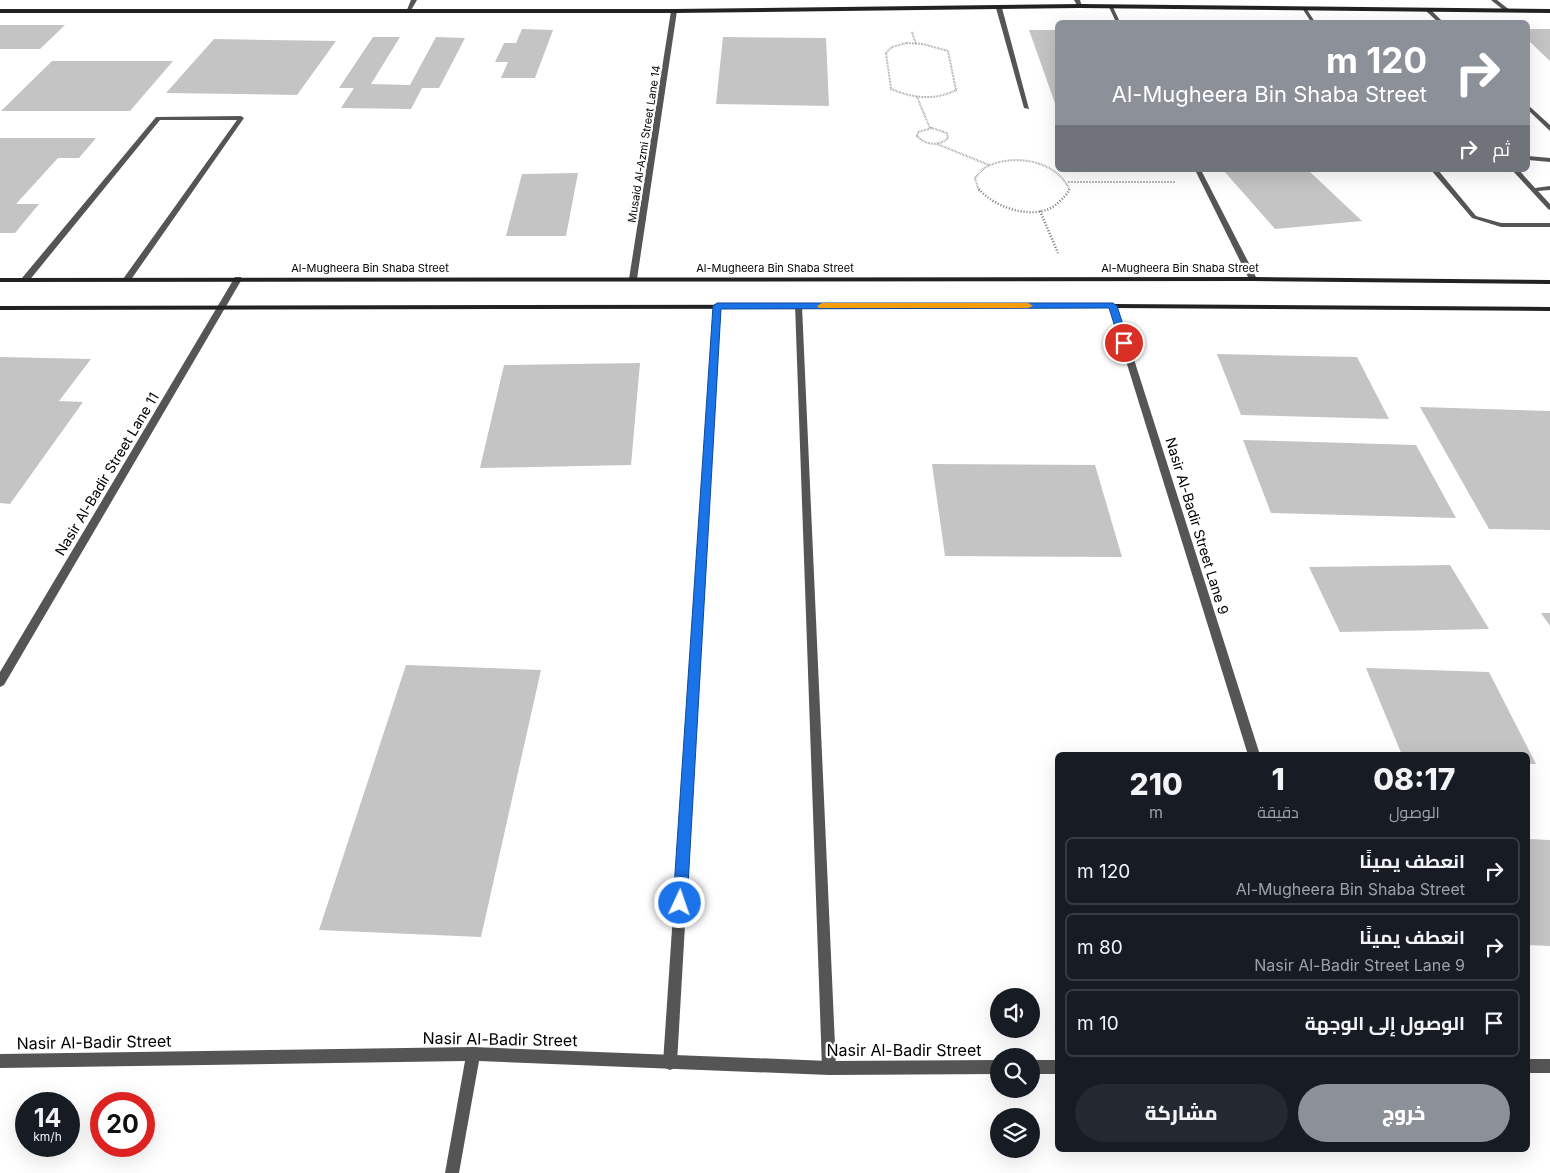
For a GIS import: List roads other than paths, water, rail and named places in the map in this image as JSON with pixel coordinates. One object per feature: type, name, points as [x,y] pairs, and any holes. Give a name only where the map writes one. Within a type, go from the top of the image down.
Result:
[{"type":"main road","points":[[0,11],[674,12],[999,8],[1079,3],[1110,6],[1550,11]]},
{"type":"main road","name":"Al-Mugheera Bin Shaba Street","points":[[0,280],[1253,279],[1550,282]]},
{"type":"main road","points":[[0,308],[1113,306],[1550,309]]},
{"type":"street","points":[[408,11],[414,0]]},
{"type":"street","points":[[1494,0],[1508,11]]},
{"type":"street","points":[[1110,6],[1117,20]]},
{"type":"street","points":[[999,8],[1027,108]]},
{"type":"street","points":[[1304,9],[1312,20]]},
{"type":"street","points":[[1430,11],[1440,20]]},
{"type":"street","name":"Musaid Al-Azmi Street Lane 14","points":[[634,279],[674,12]]},
{"type":"street","points":[[1530,109],[1550,129]]},
{"type":"street","points":[[25,280],[158,118],[242,118],[127,279]]},
{"type":"street","points":[[1530,158],[1550,160]]},
{"type":"street","points":[[1199,172],[1253,279]]},
{"type":"street","points":[[1436,172],[1474,217],[1501,225],[1550,224]]},
{"type":"street","points":[[1517,172],[1550,208]]},
{"type":"street","points":[[1534,190],[1550,188]]},
{"type":"street","name":"Nasir Al-Badir Street Lane 11","points":[[0,682],[238,279]]},
{"type":"street","points":[[670,1063],[717,306]]},
{"type":"street","points":[[798,306],[829,1068]]},
{"type":"street","name":"Nasir Al-Badir Street Lane 9","points":[[1113,306],[1253,752]]},
{"type":"street","points":[[452,1173],[473,1054]]},
{"type":"street","name":"Nasir Al-Badir Street","points":[[0,1061],[473,1054],[829,1068],[990,1067]]},
{"type":"street","points":[[1530,1066],[1550,1066]]},
{"type":"street","points":[[1040,1067],[1055,1067]]}]
